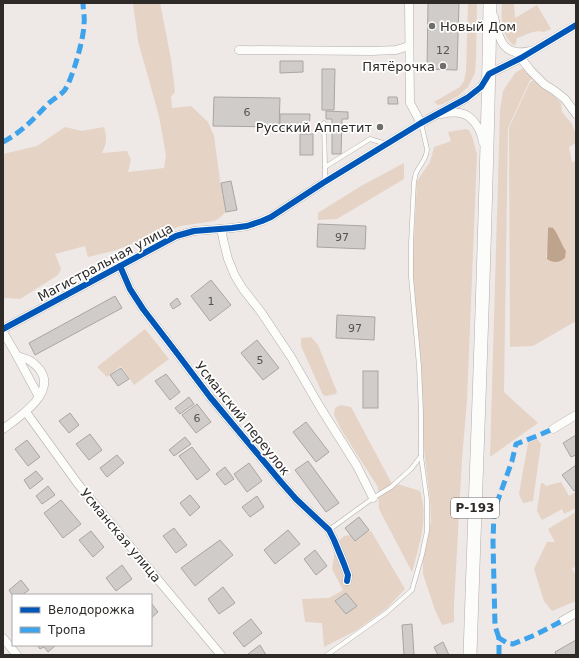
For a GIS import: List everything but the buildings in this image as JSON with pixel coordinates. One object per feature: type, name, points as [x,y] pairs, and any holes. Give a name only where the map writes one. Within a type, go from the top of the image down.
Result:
[{"type":"highway","name":"Р-193","points":[[470,655],[487,160],[490,3]]},
{"type":"street","points":[[409,3],[410,103],[422,123]]},
{"type":"street","points":[[490,3],[499,37],[508,50],[523,52],[543,45]]},
{"type":"street","points":[[489,74],[521,58],[576,25]]},
{"type":"street","points":[[238,50],[372,51],[396,50],[409,46]]},
{"type":"street","points":[[521,58],[530,70],[544,84],[565,99],[576,114]]},
{"type":"street","name":"Магистральная улица","points":[[3,329],[176,236],[194,231],[247,226],[271,217],[386,144],[475,93],[481,87],[489,74]]},
{"type":"street","points":[[436,115],[458,113],[464,114],[470,118],[481,132],[487,160]]},
{"type":"street","points":[[221,229],[225,248],[235,276],[291,357],[357,466],[373,498]]},
{"type":"street","name":"Усманский переулок","points":[[120,266],[130,289],[143,309],[210,397],[296,499],[329,530],[348,575],[347,581]]},
{"type":"street","points":[[3,332],[39,397]]},
{"type":"street","points":[[3,429],[26,412],[37,401],[44,386],[44,376],[38,367],[28,359],[17,356]]},
{"type":"street","name":"Усманская улица","points":[[26,412],[78,484],[221,655]]},
{"type":"street","points":[[553,429],[576,415]]},
{"type":"street","points":[[562,621],[576,613]]},
{"type":"street","points":[[3,638],[17,655]]},
{"type":"lane","points":[[324,123],[325,182]]},
{"type":"lane","points":[[326,655],[386,613],[412,590],[427,531],[427,500],[421,456],[419,366],[411,277],[414,182],[416,173],[427,153],[422,123]]},
{"type":"lane","points":[[324,167],[370,139],[386,144]]},
{"type":"lane","points":[[329,530],[373,498],[391,488],[411,469],[421,456]]},
{"type":"shaded area","points":[[133,3],[160,3],[171,59],[175,92],[171,97],[172,108],[191,106],[208,122],[214,136],[226,212],[214,221],[181,226],[113,251],[88,257],[85,246],[55,254],[61,269],[58,275],[20,299],[3,299],[3,154],[37,146],[65,127],[82,131],[104,127],[106,140],[102,153],[127,151],[131,160],[128,172],[164,168],[166,155],[159,116],[138,41]]},
{"type":"shaded area","points":[[468,3],[477,3],[475,72],[468,87],[458,96],[438,105],[434,102],[460,87],[464,81],[466,71]]},
{"type":"shaded area","points":[[502,3],[514,3],[515,18],[537,5],[551,29],[544,32],[534,32],[517,38],[515,45],[513,45],[504,31]]},
{"type":"shaded area","points":[[523,68],[535,79],[530,80],[508,128],[504,392],[538,423],[490,457],[500,110],[503,91],[515,73]]},
{"type":"shaded area","points":[[534,80],[549,91],[561,103],[562,112],[572,124],[576,135],[576,143],[569,147],[572,162],[576,161],[576,321],[533,346],[510,347],[509,128],[530,82]],"holes":[[[548,228],[553,228],[566,251],[565,258],[560,261],[546,257],[548,247]]]},
{"type":"shaded area","points":[[466,129],[469,130],[472,136],[477,154],[467,400],[462,459],[454,622],[442,625],[435,610],[423,574],[423,559],[431,521],[424,448],[412,277],[417,181],[430,162],[434,147],[451,141],[448,132]]},
{"type":"shaded area","points":[[404,163],[404,179],[337,219],[318,220],[318,213],[361,186]]},
{"type":"shaded area","points":[[550,227],[555,230],[566,251],[565,258],[558,262],[547,259],[548,228]]},
{"type":"shaded area","points":[[145,329],[169,359],[134,385],[121,366],[107,377],[97,367]]},
{"type":"shaded area","points":[[311,337],[318,345],[337,392],[336,394],[326,396],[323,395],[301,346],[301,338]]},
{"type":"shaded area","points":[[341,405],[351,407],[391,482],[420,491],[424,511],[423,522],[420,542],[412,572],[379,509],[378,487],[342,431],[334,415],[335,408]]},
{"type":"shaded area","points":[[537,439],[541,444],[533,501],[523,503],[519,494],[528,443]]},
{"type":"shaded area","points":[[561,482],[569,496],[576,492],[576,508],[564,514],[562,509],[542,520],[537,511],[541,483],[546,486]]},
{"type":"shaded area","points":[[576,512],[576,566],[572,569],[576,575],[576,601],[552,611],[544,601],[534,569],[547,542],[555,542],[548,529]]},
{"type":"shaded area","points":[[371,531],[405,589],[386,609],[355,631],[324,647],[322,623],[305,622],[302,599],[329,598],[343,590],[332,569],[336,544],[344,536]]},
{"type":"marked path","points":[[3,142],[26,126],[47,105],[64,91],[67,86],[74,69],[82,39],[84,21],[83,3]]},
{"type":"marked path","points":[[499,638],[495,626],[493,542],[494,511],[512,461],[516,444],[553,429]]},
{"type":"marked path","points":[[499,655],[499,638],[507,643],[513,644],[535,635],[562,621]]},
{"type":"cycle path","points":[[3,329],[176,236],[194,231],[247,226],[271,217],[421,123],[467,98],[481,87],[489,74],[521,58],[576,25]]},
{"type":"cycle path","points":[[120,266],[130,289],[143,309],[210,397],[296,499],[329,530],[348,575],[347,581]]},
{"type":"place","name":"Новый Дом","points":[[432,26]]},
{"type":"place","name":"Пятёрочка","points":[[443,66]]},
{"type":"place","name":"Русский Аппетит","points":[[380,127]]}]
